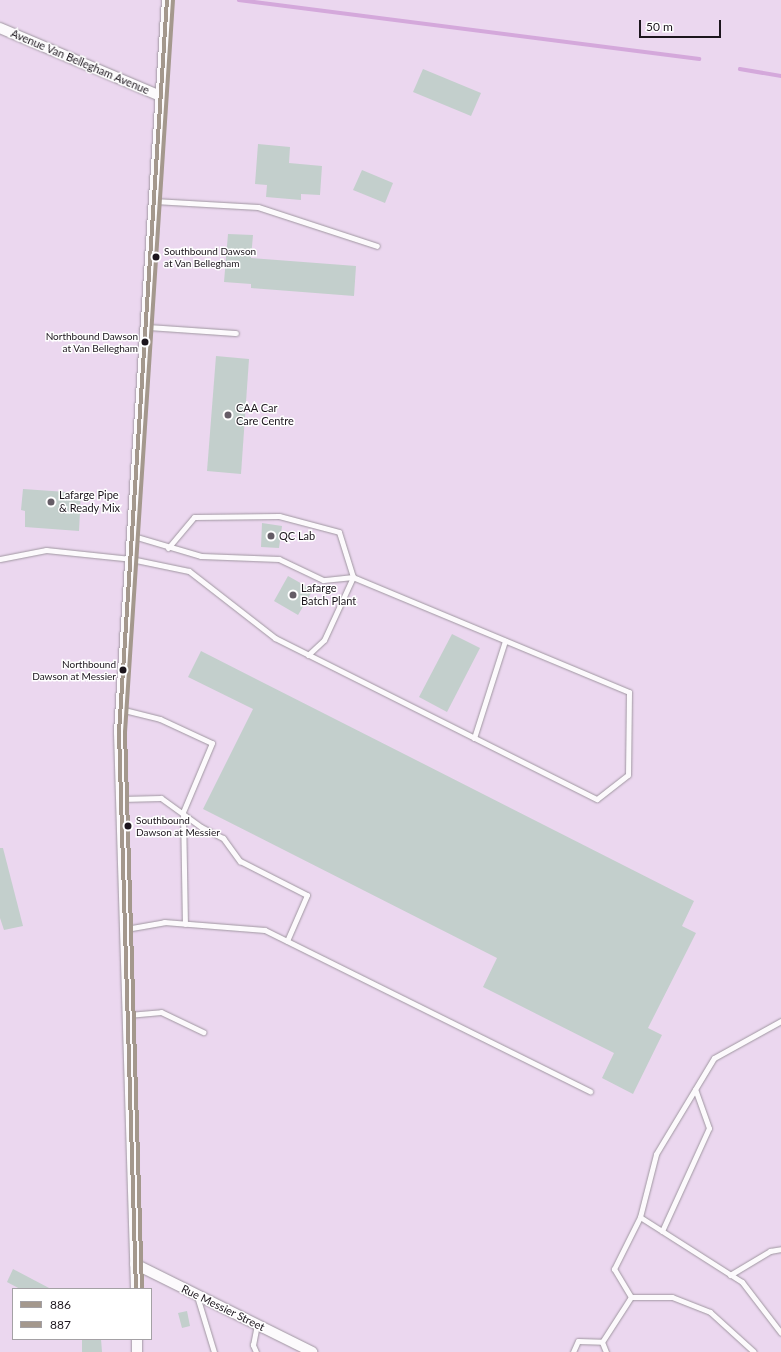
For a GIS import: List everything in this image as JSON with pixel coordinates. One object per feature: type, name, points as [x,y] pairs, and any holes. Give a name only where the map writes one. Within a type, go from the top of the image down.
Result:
[{"type":"street","points":[[136,1288],[121,799],[120,709],[147,327],[167,0]]},
{"type":"street","name":"Avenue Van Bellegham Avenue","points":[[0,28],[160,96]]},
{"type":"street","name":"Rue Messier Street","points":[[135,1264],[312,1352]]},
{"type":"street","points":[[137,1340],[137,1352]]},
{"type":"lane","points":[[154,201],[258,206],[377,246]]},
{"type":"lane","points":[[147,327],[236,333]]},
{"type":"lane","points":[[168,548],[194,517],[279,516],[339,532],[352,577],[324,640],[308,655]]},
{"type":"lane","points":[[0,559],[46,550],[131,560],[189,571],[274,638],[597,799],[628,775],[629,692],[352,577],[323,580],[279,559],[201,556],[168,548],[133,536]]},
{"type":"lane","points":[[474,738],[505,641]]},
{"type":"lane","points":[[120,709],[160,719],[212,743],[183,812],[185,924]]},
{"type":"lane","points":[[121,799],[161,798],[183,812],[201,828],[223,838],[240,861],[307,896],[287,941]]},
{"type":"lane","points":[[126,929],[164,922],[265,930],[590,1091]]},
{"type":"lane","points":[[128,1015],[161,1012],[203,1032]]},
{"type":"lane","points":[[632,1297],[614,1269],[640,1217],[656,1154],[714,1058],[781,1021]]},
{"type":"lane","points":[[662,1231],[709,1128],[695,1089]]},
{"type":"lane","points":[[640,1217],[742,1282],[781,1333]]},
{"type":"lane","points":[[730,1275],[770,1251],[781,1249]]},
{"type":"lane","points":[[197,1295],[214,1352]]},
{"type":"lane","points":[[602,1342],[632,1297]]},
{"type":"lane","points":[[632,1297],[672,1297],[710,1312],[754,1352]]},
{"type":"lane","points":[[256,1352],[253,1345],[257,1325]]},
{"type":"lane","points":[[572,1352],[578,1341],[602,1342]]},
{"type":"lane","points":[[602,1342],[606,1352]]},
{"type":"shaded area","points":[[0,0],[781,0],[781,1352],[0,1352]]},
{"type":"building","points":[[423,69],[481,93],[471,116],[413,92]]},
{"type":"building","points":[[258,144],[290,147],[289,163],[322,166],[320,195],[301,194],[301,200],[266,197],[267,185],[255,184]]},
{"type":"building","points":[[362,170],[393,183],[385,203],[353,190]]},
{"type":"building","points":[[228,234],[253,235],[251,258],[356,266],[354,296],[251,288],[251,284],[224,282]]},
{"type":"building","name":"CAA Car Care Centre","points":[[216,356],[249,359],[241,474],[207,471]]},
{"type":"building","name":"Lafarge Pipe & Ready Mix","points":[[23,489],[81,493],[79,531],[25,527],[25,511],[21,510]]},
{"type":"building","name":"QC Lab","points":[[262,523],[282,526],[279,548],[261,547]]},
{"type":"building","name":"Lafarge Batch Plant","points":[[288,576],[313,590],[298,615],[274,601]]},
{"type":"building","points":[[452,634],[480,648],[447,712],[419,697]]},
{"type":"building","points":[[201,651],[694,901],[682,926],[696,933],[648,1028],[662,1035],[633,1094],[602,1078],[614,1053],[483,987],[497,958],[203,809],[253,709],[188,677]]},
{"type":"building","points":[[0,848],[3,848],[23,926],[4,930],[0,918]]},
{"type":"building","points":[[13,1269],[49,1288],[18,1288],[7,1282]]},
{"type":"building","points":[[187,1311],[190,1326],[182,1328],[178,1313]]},
{"type":"building","points":[[82,1340],[101,1340],[102,1352],[82,1352]]},
{"type":"waterway","points":[[239,0],[699,59]]},
{"type":"waterway","points":[[740,69],[781,76]]},
{"type":"transit line","name":"886","points":[[136,1288],[119,732],[167,0]]},
{"type":"transit line","name":"887","points":[[142,1288],[125,732],[173,0]]},
{"type":"place","name":"Southbound Dawson at Van Bellegham","points":[[156,257]]},
{"type":"place","name":"Northbound Dawson at Van Bellegham","points":[[145,342]]},
{"type":"place","name":"CAA Car Care Centre","points":[[228,415]]},
{"type":"place","name":"Lafarge Pipe & Ready Mix","points":[[51,502]]},
{"type":"place","name":"QC Lab","points":[[271,536]]},
{"type":"place","name":"Lafarge Batch Plant","points":[[293,595]]},
{"type":"place","name":"Northbound Dawson at Messier","points":[[123,670]]},
{"type":"place","name":"Southbound Dawson at Messier","points":[[128,826]]}]
